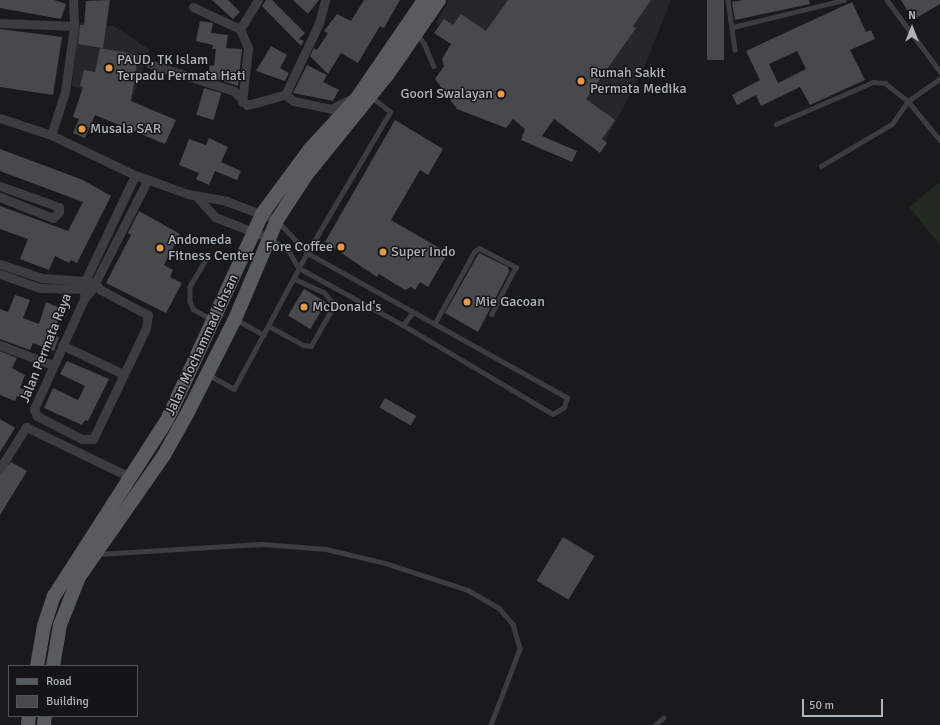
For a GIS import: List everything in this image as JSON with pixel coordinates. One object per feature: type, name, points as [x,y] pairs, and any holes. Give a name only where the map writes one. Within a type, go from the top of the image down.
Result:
[{"type":"main road","name":"Jalan Mochammad Ichsan","points":[[412,30],[424,0]]},
{"type":"main road","name":"Jalan Mochammad Ichsan","points":[[53,665],[63,618],[79,577],[164,455],[209,375],[235,320],[277,220],[307,174],[412,30],[439,0]]},
{"type":"main road","name":"Jalan Mochammad Ichsan","points":[[37,665],[44,626],[54,596],[167,420],[214,321],[262,214],[310,149],[363,97]]},
{"type":"main road","points":[[149,448],[164,455]]},
{"type":"street","points":[[51,135],[65,92],[74,26],[74,0]]},
{"type":"street","points":[[240,29],[258,0]]},
{"type":"street","points":[[285,95],[319,23],[325,0]]},
{"type":"street","points":[[193,7],[240,29],[248,48],[242,102]]},
{"type":"street","points":[[0,23],[74,26]]},
{"type":"street","points":[[150,64],[234,91],[242,102],[255,105],[273,96],[285,95],[294,101],[331,109],[363,97]]},
{"type":"street","points":[[0,118],[51,135],[148,180],[197,198],[226,201],[277,220]]},
{"type":"street","name":"Jalan Permata Raya","points":[[96,287],[146,312],[148,321],[93,439],[82,440],[35,414],[34,409],[52,365],[84,299],[84,285],[135,175]]},
{"type":"street","points":[[84,299],[96,287],[148,180]]},
{"type":"street","points":[[0,186],[59,207],[59,212],[53,218],[0,197]]},
{"type":"street","points":[[197,198],[215,217],[269,238]]},
{"type":"street","points":[[0,264],[42,278],[96,287]]},
{"type":"street","points":[[0,274],[40,288],[84,285]]},
{"type":"street","points":[[40,288],[42,278]]},
{"type":"street","points":[[0,345],[52,365]]},
{"type":"street","points":[[62,345],[123,374]]},
{"type":"street","points":[[0,468],[26,426],[130,477]]},
{"type":"lane","points":[[728,0],[733,27],[735,50]]},
{"type":"lane","points":[[733,27],[844,0]]},
{"type":"lane","points":[[887,0],[940,71]]},
{"type":"lane","points":[[412,30],[424,43],[434,66]]},
{"type":"lane","points":[[821,166],[892,124],[901,115],[908,101],[940,79]]},
{"type":"lane","points":[[776,124],[873,82],[885,83],[908,101],[940,140]]},
{"type":"lane","points":[[209,375],[234,389],[307,253],[390,112],[363,97]]},
{"type":"lane","points":[[269,238],[289,250],[299,268],[403,325],[553,414],[564,407],[567,398],[435,322],[413,312],[307,253],[277,220]]},
{"type":"lane","points":[[435,322],[474,252],[479,248],[516,267],[492,314]]},
{"type":"lane","points":[[206,260],[190,287],[190,301],[193,309],[214,321]]},
{"type":"lane","points":[[269,326],[304,345],[311,346],[334,305],[324,293],[294,279]]},
{"type":"lane","points":[[403,325],[413,312]]},
{"type":"lane","points":[[235,320],[264,335]]},
{"type":"lane","points":[[95,554],[262,544],[326,549],[385,563],[468,590],[498,608],[513,624],[520,649],[491,725]]},
{"type":"lane","points":[[655,725],[663,718]]},
{"type":"shaded area","name":"Rumah Sakit Permata Medika","points":[[449,0],[671,0],[643,70],[604,143],[478,50],[436,23]]},
{"type":"shaded area","name":"PAUD, TK Islam Terpadu Permata Hati","points":[[78,23],[114,26],[150,50],[134,95],[108,90],[102,94],[72,86]]},
{"type":"shaded area","points":[[940,182],[940,245],[909,207]]},
{"type":"building","points":[[0,0],[54,0],[66,4],[61,19],[0,8]]},
{"type":"building","points":[[110,0],[103,48],[78,44],[80,25],[84,25],[86,1]]},
{"type":"building","points":[[212,0],[228,0],[240,12],[233,19]]},
{"type":"building","points":[[266,0],[272,0],[305,33],[299,39],[304,41],[301,46],[262,6]]},
{"type":"building","points":[[293,0],[319,0],[308,14]]},
{"type":"building","points":[[364,0],[400,0],[384,28],[380,26],[358,63],[341,53],[328,74],[310,56],[314,48],[317,50],[328,33],[324,31],[337,14],[351,21]]},
{"type":"building","name":"Rumah Sakit Permata Medika","points":[[508,0],[651,0],[633,26],[636,28],[586,99],[615,120],[602,139],[607,143],[600,153],[554,119],[542,136],[577,151],[572,162],[521,140],[525,129],[513,119],[506,128],[457,109],[435,79],[444,66],[442,59],[451,44],[434,33],[444,19],[453,25],[461,14],[486,31]]},
{"type":"building","points":[[707,0],[724,0],[724,60],[707,60]]},
{"type":"building","points":[[743,0],[809,0],[810,4],[735,20],[732,2]]},
{"type":"building","points":[[901,0],[940,0],[940,4],[913,20]]},
{"type":"building","points":[[852,2],[866,32],[871,30],[875,39],[850,50],[865,80],[810,105],[800,87],[761,106],[756,95],[737,105],[732,95],[760,80],[746,51]],"holes":[[[797,51],[806,69],[778,83],[769,64]]]},
{"type":"building","points":[[200,21],[213,23],[211,33],[228,35],[226,48],[242,49],[238,86],[208,76],[210,65],[214,66],[216,49],[212,49],[213,45],[196,41]]},
{"type":"building","points":[[0,29],[62,37],[53,95],[0,87]]},
{"type":"building","points":[[271,46],[287,55],[280,68],[289,73],[285,81],[256,71]]},
{"type":"building","points":[[100,48],[138,55],[131,101],[176,120],[165,144],[95,115],[85,138],[73,133],[79,119],[73,117],[83,87],[80,86],[84,70],[95,72]]},
{"type":"building","points":[[307,65],[327,75],[323,82],[339,90],[333,101],[293,93]]},
{"type":"building","points":[[204,88],[221,93],[214,120],[196,115]]},
{"type":"building","points":[[395,120],[443,149],[428,175],[420,170],[391,220],[448,253],[428,287],[420,282],[415,290],[411,287],[405,290],[379,274],[377,277],[325,242]]},
{"type":"building","points":[[209,138],[228,147],[221,162],[241,171],[237,180],[215,171],[209,185],[196,179],[199,173],[179,165],[189,139],[206,145]]},
{"type":"building","points":[[0,149],[83,180],[111,196],[77,263],[71,260],[69,263],[55,256],[49,270],[20,259],[28,239],[0,229],[0,206],[68,231],[83,202],[0,171]]},
{"type":"building","points":[[139,211],[180,234],[164,265],[173,270],[170,277],[182,283],[166,313],[106,283],[131,235],[128,233]]},
{"type":"building","points":[[479,253],[508,267],[509,272],[478,332],[445,313]]},
{"type":"building","points":[[304,289],[326,302],[310,329],[288,316]]},
{"type":"building","points":[[15,295],[30,300],[23,318],[39,324],[46,302],[63,309],[53,335],[59,337],[54,351],[33,343],[30,350],[0,339],[0,309],[8,312]]},
{"type":"building","points":[[0,351],[17,358],[12,368],[25,375],[20,388],[30,392],[27,400],[17,396],[15,401],[0,395]]},
{"type":"building","points":[[67,361],[109,379],[88,421],[85,420],[82,425],[44,408],[53,388],[78,400],[85,386],[60,374]]},
{"type":"building","points":[[385,398],[416,416],[411,426],[380,408]]},
{"type":"building","points":[[0,419],[15,428],[0,452]]},
{"type":"building","points":[[11,462],[27,471],[0,515],[0,474]]},
{"type":"building","points":[[563,537],[595,556],[568,600],[537,581]]},
{"type":"place","name":"PAUD, TK Islam Terpadu Permata Hati","points":[[109,68]]},
{"type":"place","name":"Rumah Sakit Permata Medika","points":[[581,81]]},
{"type":"place","name":"Goori Swalayan","points":[[501,94]]},
{"type":"place","name":"Musala SAR","points":[[82,129]]},
{"type":"place","name":"Fore Coffee","points":[[341,247]]},
{"type":"place","name":"Andomeda Fitness Center","points":[[160,248]]},
{"type":"place","name":"Super Indo","points":[[383,252]]},
{"type":"place","name":"Mie Gacoan","points":[[467,302]]},
{"type":"place","name":"McDonald's","points":[[304,307]]}]
